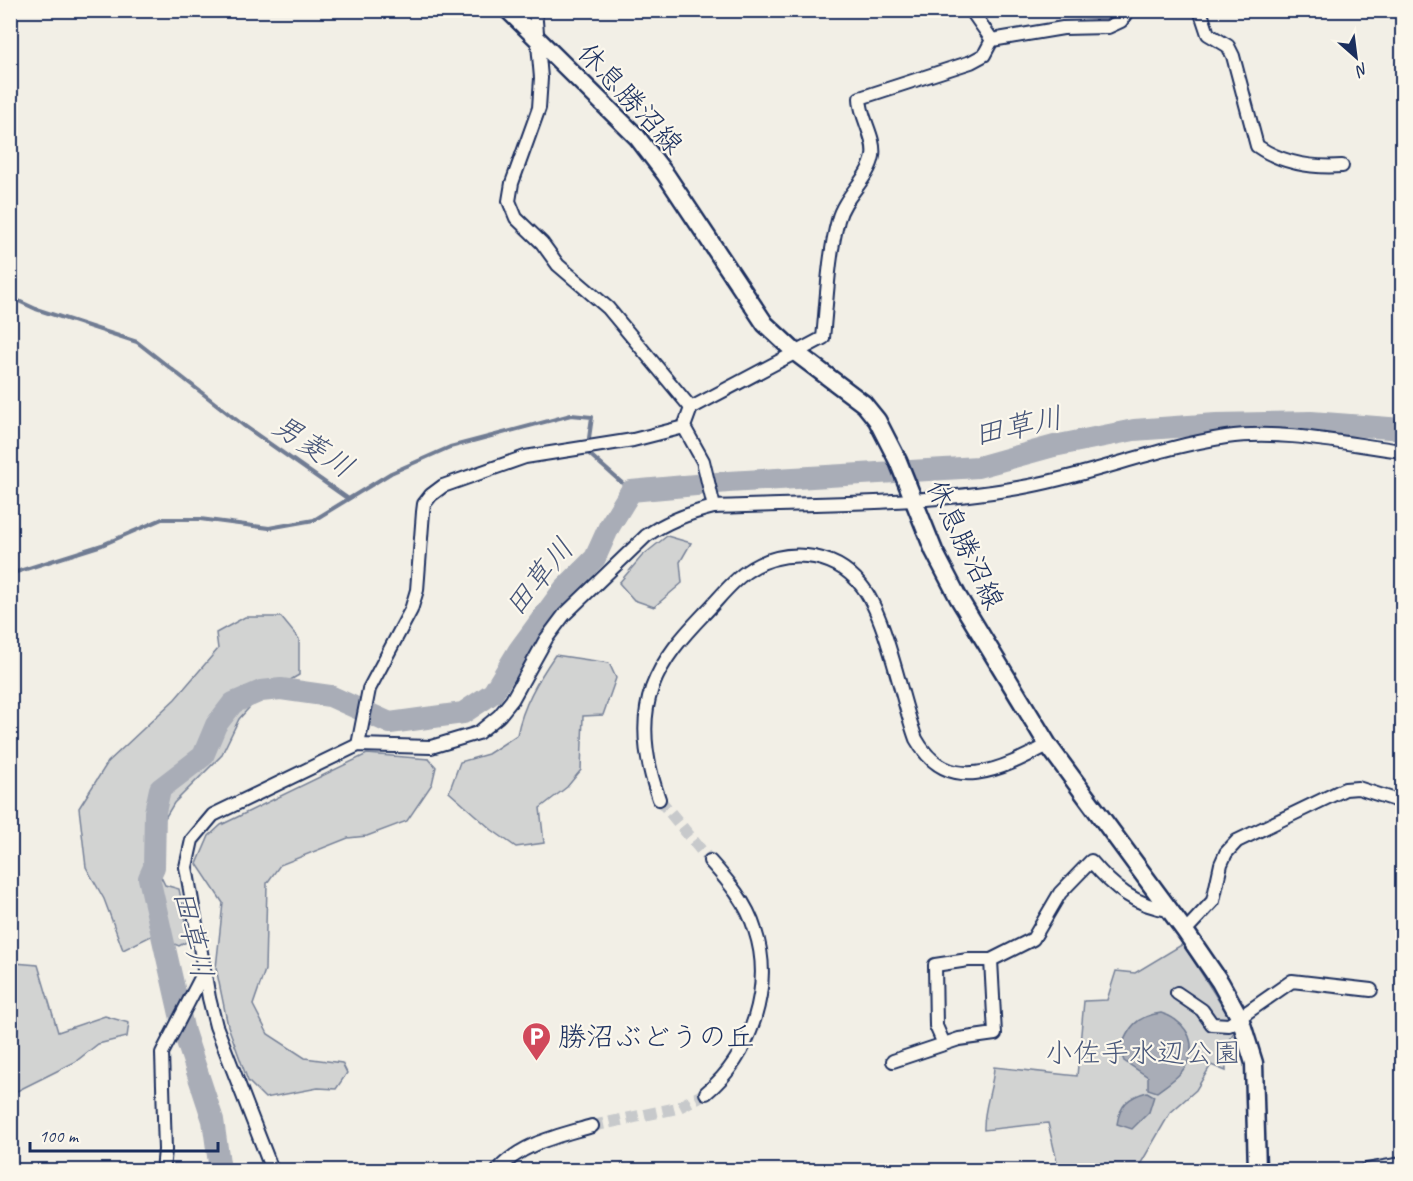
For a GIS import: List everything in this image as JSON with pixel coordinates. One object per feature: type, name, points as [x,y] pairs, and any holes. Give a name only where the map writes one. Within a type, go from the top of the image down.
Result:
[{"type":"main road","name":"休息勝沼線","points":[[508,10],[637,137],[666,176],[765,324],[795,352],[864,404],[877,420],[898,461],[934,552],[958,597],[1048,745],[1185,931],[1220,982],[1240,1018],[1254,1063],[1257,1170]]},
{"type":"street","points":[[535,10],[541,78],[539,108],[512,183],[509,201],[516,218],[542,243],[558,265],[608,308],[691,408]]},
{"type":"street","points":[[971,10],[992,40]]},
{"type":"street","points":[[992,40],[1064,28],[1108,27],[1121,21],[1128,10]]},
{"type":"street","points":[[1200,10],[1208,34],[1228,46],[1233,56],[1257,146],[1269,155],[1311,168],[1342,166]]},
{"type":"street","points":[[714,507],[703,461],[684,427],[691,408],[823,338],[838,218],[853,188],[870,167],[873,153],[860,107],[860,98],[971,62],[984,55],[992,40]]},
{"type":"street","points":[[358,744],[369,689],[414,600],[419,578],[424,504],[431,495],[443,486],[525,457],[625,442],[684,427]]},
{"type":"street","points":[[272,1170],[216,1026],[186,867],[192,840],[213,815],[358,744],[431,747],[454,742],[478,732],[499,716],[512,700],[546,639],[564,615],[659,527],[684,515],[714,507],[910,492],[1018,488],[1078,475],[1160,451],[1228,437],[1284,437],[1402,451]]},
{"type":"street","points":[[658,799],[650,775],[645,727],[652,688],[668,655],[743,574],[773,559],[792,555],[826,559],[845,569],[869,595],[915,739],[924,755],[934,764],[971,775],[1011,763],[1048,745]]},
{"type":"street","points":[[1185,931],[1213,901],[1226,853],[1249,834],[1345,789],[1358,788],[1402,802]]},
{"type":"street","points":[[706,1093],[731,1068],[747,1040],[759,996],[762,971],[755,929],[730,883],[710,861]]},
{"type":"street","points":[[944,1044],[936,1026],[935,965],[968,960],[991,960],[1033,939],[1060,893],[1091,861],[1114,887],[1152,908],[1170,910]]},
{"type":"street","points":[[893,1061],[959,1039],[995,1034],[991,960]]},
{"type":"street","points":[[163,1170],[165,1150],[161,1079],[162,1053],[204,972]]},
{"type":"street","points":[[1177,993],[1202,1010],[1212,1023],[1229,1025],[1292,981],[1371,990]]},
{"type":"street","points":[[498,1170],[516,1154],[537,1142],[592,1126]]},
{"type":"street","points":[[1366,1170],[1402,1164]]},
{"type":"green space","points":[[667,536],[691,543],[680,562],[682,583],[654,607],[634,600],[619,583],[642,556]]},
{"type":"green space","points":[[245,617],[281,617],[299,639],[299,675],[257,699],[239,719],[221,756],[174,803],[147,848],[165,885],[179,889],[190,940],[179,946],[153,935],[123,950],[104,899],[86,867],[79,808],[108,762],[175,699],[218,649],[216,633]]},
{"type":"green space","points":[[555,655],[609,663],[616,678],[603,715],[583,716],[581,770],[567,787],[540,808],[544,843],[516,847],[492,830],[449,792],[460,762],[488,754],[517,735],[532,693]]},
{"type":"green space","points":[[367,754],[429,759],[436,767],[432,784],[407,821],[367,836],[348,838],[280,865],[267,883],[265,970],[253,1005],[268,1034],[305,1058],[342,1063],[347,1073],[336,1089],[318,1088],[265,1098],[248,1081],[228,1026],[216,968],[223,903],[197,864],[209,836],[221,825]]},
{"type":"green space","name":"小佐手水辺公園","points":[[1183,944],[1226,1012],[1235,1031],[1225,1045],[1226,1071],[1211,1065],[1196,1090],[1170,1113],[1137,1170],[1059,1170],[1048,1123],[984,1130],[994,1067],[1077,1076],[1084,1001],[1107,1000],[1116,971],[1135,973]]},
{"type":"green space","points":[[15,963],[38,965],[58,1032],[105,1016],[129,1023],[127,1037],[98,1044],[75,1062],[11,1094],[10,966]]},
{"type":"shaded area","points":[[1161,1013],[1181,1024],[1186,1030],[1191,1043],[1191,1051],[1184,1069],[1157,1092],[1148,1089],[1148,1077],[1124,1061],[1120,1050],[1126,1035],[1134,1024],[1145,1017]]},
{"type":"shaded area","points":[[1147,1092],[1154,1096],[1149,1112],[1132,1129],[1117,1124],[1120,1112],[1126,1103],[1135,1096]]},
{"type":"shaded area","points":[[1092,1162],[1107,1170],[1080,1170],[1081,1167]]},
{"type":"waterway","name":"男菱川","points":[[10,297],[36,309],[137,342],[243,425],[347,498]]},
{"type":"waterway","name":"男菱川","points":[[10,574],[102,545],[162,519],[200,519],[269,528],[314,520],[391,473],[450,447],[571,415],[592,417],[587,452],[631,491]]},
{"type":"waterway","name":"田草川","points":[[220,1170],[213,1120],[184,1032],[149,878],[154,867],[155,812],[160,789],[203,756],[216,725],[233,703],[261,691],[281,689],[330,696],[390,723],[463,713],[493,693],[519,650],[564,589],[595,558],[609,527],[631,491],[728,482],[978,467],[1054,446],[1134,430],[1216,424],[1311,422],[1402,429]]},
{"type":"tunnel","points":[[659,799],[710,861]]},
{"type":"tunnel","points":[[592,1126],[677,1108],[706,1093]]},
{"type":"place","name":"勝沼ぶどうの丘","points":[[537,1062]]}]
